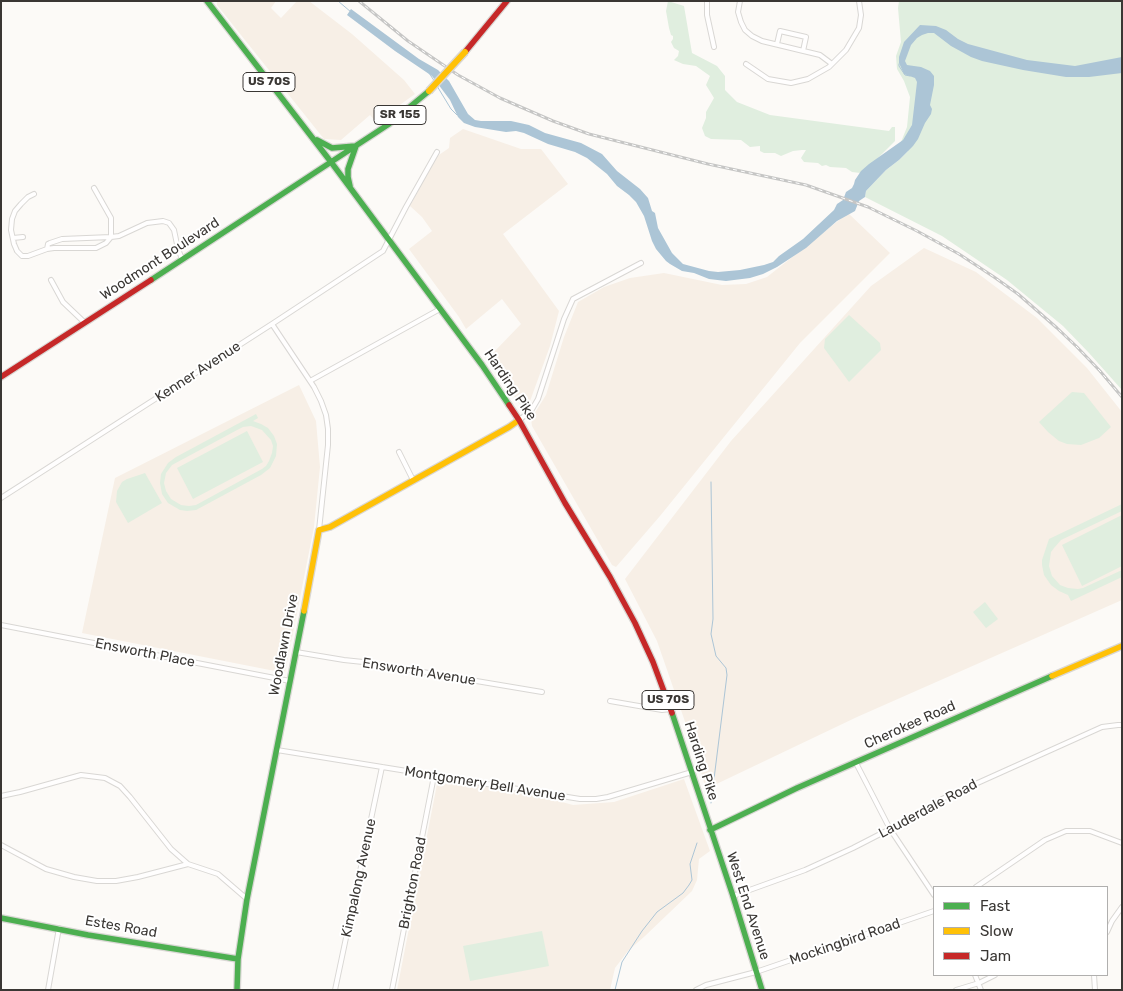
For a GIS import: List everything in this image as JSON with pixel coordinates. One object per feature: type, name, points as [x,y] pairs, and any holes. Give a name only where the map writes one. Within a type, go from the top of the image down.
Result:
[{"type":"main road","name":"Harding Pike","points":[[207,1],[331,162],[482,365],[519,420],[635,623],[653,662],[671,709],[710,830]]},
{"type":"main road","name":"SR 155","points":[[331,162],[389,124],[415,103],[465,52],[507,1]]},
{"type":"main road","points":[[312,138],[332,148],[356,146],[348,169],[348,177],[353,192]]},
{"type":"main road","name":"Woodmont Boulevard","points":[[1,376],[331,162]]},
{"type":"main road","points":[[319,530],[330,527],[519,420]]},
{"type":"main road","name":"Woodlawn Drive","points":[[236,990],[246,899],[319,530]]},
{"type":"main road","name":"Cherokee Road","points":[[710,830],[797,788],[1122,646]]},
{"type":"main road","name":"West End Avenue","points":[[710,830],[762,990]]},
{"type":"main road","name":"Estes Road","points":[[1,918],[88,935],[238,959]]},
{"type":"street","points":[[707,1],[707,15],[714,47]]},
{"type":"street","points":[[740,1],[739,16],[745,30],[756,39],[820,55],[832,64]]},
{"type":"street","points":[[746,64],[768,79],[791,82],[808,79],[832,64],[843,54],[857,32],[861,15],[860,1]]},
{"type":"street","points":[[777,44],[780,31],[806,37],[803,51]]},
{"type":"street","name":"Kenner Avenue","points":[[1,498],[383,251],[437,152]]},
{"type":"street","points":[[34,194],[25,200],[15,211],[11,225],[14,244],[17,251],[23,256],[47,249],[94,249],[105,244],[111,237],[111,218],[94,188]]},
{"type":"street","points":[[47,249],[48,244],[62,239],[120,236],[147,223],[163,221],[174,230],[182,260]]},
{"type":"street","points":[[13,238],[23,237]]},
{"type":"street","points":[[519,420],[531,411],[538,400],[564,319],[573,299],[641,263]]},
{"type":"street","points":[[51,280],[63,302],[84,322]]},
{"type":"street","points":[[310,381],[440,309]]},
{"type":"street","points":[[272,324],[310,381],[323,407],[328,429],[328,445],[319,530]]},
{"type":"street","points":[[399,452],[413,480]]},
{"type":"street","name":"Ensworth Place","points":[[1,625],[290,681]]},
{"type":"street","name":"Ensworth Avenue","points":[[296,652],[542,692]]},
{"type":"street","points":[[610,702],[662,710],[671,709]]},
{"type":"street","name":"Lauderdale Road","points":[[733,896],[805,870],[890,829],[942,799],[1102,727],[1122,725]]},
{"type":"street","name":"Montgomery Bell Avenue","points":[[277,750],[580,799],[608,797],[692,772]]},
{"type":"street","points":[[856,763],[890,829],[933,894]]},
{"type":"street","name":"Kimpalong Avenue","points":[[336,990],[382,767]]},
{"type":"street","points":[[1,796],[81,775],[105,778],[120,786],[171,849],[188,864],[218,874],[246,899]]},
{"type":"street","name":"Brighton Road","points":[[392,990],[434,776]]},
{"type":"street","points":[[977,886],[1046,840],[1066,831],[1090,831],[1122,843]]},
{"type":"street","points":[[1,845],[46,868],[74,877],[97,881],[116,882],[188,864]]},
{"type":"street","points":[[1108,930],[1122,907]]},
{"type":"street","name":"Mockingbird Road","points":[[696,990],[708,984],[756,972],[933,912]]},
{"type":"street","points":[[1108,923],[1112,921]]},
{"type":"street","points":[[48,990],[59,928]]},
{"type":"street","points":[[975,976],[981,990]]},
{"type":"street","points":[[956,990],[993,976]]},
{"type":"street","points":[[1094,976],[1095,990]]},
{"type":"shaded area","points":[[217,1],[276,1],[271,8],[281,18],[297,1],[309,1],[352,34],[404,80],[415,94],[376,122],[370,115],[341,140],[324,139],[217,5]]},
{"type":"shaded area","points":[[463,129],[521,149],[541,149],[568,184],[503,234],[559,311],[550,346],[529,404],[523,403],[521,406],[491,363],[492,354],[521,324],[502,299],[466,329],[409,249],[432,231],[422,217],[410,206],[436,157],[449,148],[450,138]]},
{"type":"shaded area","points":[[848,213],[890,253],[800,343],[660,516],[616,567],[612,565],[532,426],[531,419],[546,395],[564,337],[578,302],[604,287],[630,278],[664,273],[722,285],[746,284],[767,277]]},
{"type":"shaded area","points":[[924,248],[976,272],[1037,318],[1087,368],[1122,412],[1122,600],[857,717],[706,789],[657,641],[625,579],[731,441],[871,286]]},
{"type":"shaded area","points":[[299,385],[316,421],[320,467],[314,527],[285,673],[82,633],[115,478]]},
{"type":"shaded area","points":[[438,779],[532,794],[573,805],[614,802],[684,779],[710,851],[699,859],[697,880],[692,891],[628,951],[615,968],[610,990],[397,990]]},
{"type":"green space","points":[[668,1],[684,6],[692,53],[717,66],[725,76],[725,90],[737,102],[770,115],[889,131],[892,127],[895,127],[895,141],[868,168],[860,173],[852,172],[846,168],[804,162],[801,158],[806,150],[793,151],[781,156],[775,153],[764,153],[760,151],[760,146],[750,147],[741,140],[711,139],[705,136],[702,128],[706,112],[714,98],[706,85],[710,76],[696,66],[674,60],[678,56],[679,51],[674,48],[671,42],[673,36],[669,28],[666,11]]},
{"type":"green space","points":[[899,1],[1122,1],[1122,390],[1063,326],[1007,280],[942,236],[865,197],[866,191],[908,151],[901,142],[907,127],[910,97],[897,69],[896,56],[901,42]]},
{"type":"green space","points":[[849,315],[880,343],[881,350],[849,382],[824,348],[825,339]]},
{"type":"green space","points":[[1072,392],[1084,393],[1111,427],[1099,438],[1081,445],[1067,444],[1059,441],[1039,422]]},
{"type":"green space","points":[[256,414],[258,418],[253,421],[268,428],[277,444],[276,456],[270,468],[261,475],[196,510],[180,510],[168,503],[162,494],[161,474],[168,463]],"holes":[[[251,426],[262,430],[271,440],[273,446],[266,466],[196,505],[181,505],[171,499],[164,483],[166,473],[172,465],[243,427]]]},
{"type":"green space","points":[[247,431],[263,462],[193,499],[177,468]]},
{"type":"green space","points":[[145,473],[162,503],[128,523],[116,502],[117,491],[122,482]]},
{"type":"green space","points":[[1122,504],[1122,511],[1061,540],[1051,552],[1049,566],[1052,576],[1060,585],[1068,588],[1083,588],[1122,570],[1122,577],[1071,601],[1068,595],[1051,585],[1044,575],[1042,560],[1049,539]]},
{"type":"green space","points":[[1122,515],[1122,566],[1082,586],[1062,545]]},
{"type":"green space","points":[[985,602],[998,619],[986,628],[973,612]]},
{"type":"green space","points":[[542,931],[549,966],[470,981],[463,946]]},
{"type":"water","points":[[351,9],[419,59],[438,70],[449,81],[468,114],[475,120],[511,121],[529,125],[545,133],[581,143],[602,154],[617,171],[640,189],[648,198],[652,211],[655,213],[658,228],[672,253],[683,264],[718,272],[740,270],[773,262],[803,239],[834,210],[837,204],[843,200],[846,192],[852,188],[861,171],[903,140],[912,125],[917,82],[915,78],[904,74],[899,63],[899,57],[904,42],[920,25],[936,26],[968,44],[1027,60],[1075,66],[1122,57],[1122,73],[1089,77],[1066,77],[1023,70],[971,57],[951,46],[934,33],[922,35],[911,45],[905,61],[907,65],[921,67],[930,71],[934,76],[934,85],[930,105],[932,109],[931,114],[913,146],[866,191],[865,197],[859,201],[855,211],[837,221],[806,248],[763,274],[750,278],[726,281],[709,279],[682,271],[666,261],[656,249],[644,216],[636,202],[587,158],[524,133],[475,127],[464,123],[458,117],[450,100],[432,76],[347,15]]},
{"type":"waterway","points":[[338,1],[351,12]]},
{"type":"waterway","points":[[899,64],[905,75],[910,76]]},
{"type":"waterway","points":[[429,73],[435,82]]},
{"type":"waterway","points":[[437,86],[451,109],[457,115]]},
{"type":"waterway","points":[[711,482],[713,619],[711,634],[716,656],[726,668],[727,675],[711,803]]},
{"type":"waterway","points":[[615,990],[622,962],[642,931],[657,912],[683,893],[692,880],[690,864],[697,843]]},
{"type":"railway","points":[[359,1],[408,41],[458,75],[500,98],[553,121],[589,134],[708,164],[806,185],[868,207],[917,231],[959,254],[1018,294],[1077,347],[1122,397]]},
{"type":"traffic: fast","points":[[207,1],[331,162],[482,365],[509,405]]},
{"type":"traffic: fast","points":[[151,280],[389,124],[429,91]]},
{"type":"traffic: fast","points":[[317,140],[332,148],[355,146]]},
{"type":"traffic: fast","points":[[350,186],[348,169],[356,146]]},
{"type":"traffic: fast","points":[[237,990],[238,959],[247,899],[304,611]]},
{"type":"traffic: fast","points":[[710,830],[797,788],[1052,676]]},
{"type":"traffic: fast","points":[[672,713],[762,990]]},
{"type":"traffic: fast","points":[[1,918],[88,935],[238,959]]},
{"type":"traffic: slow","points":[[429,91],[465,52]]},
{"type":"traffic: slow","points":[[304,611],[319,530],[330,527],[519,420]]},
{"type":"traffic: slow","points":[[1052,676],[1122,646]]},
{"type":"traffic: jam","points":[[465,52],[507,1]]},
{"type":"traffic: jam","points":[[1,377],[151,280]]},
{"type":"traffic: jam","points":[[509,405],[635,623],[653,662],[672,713]]}]
